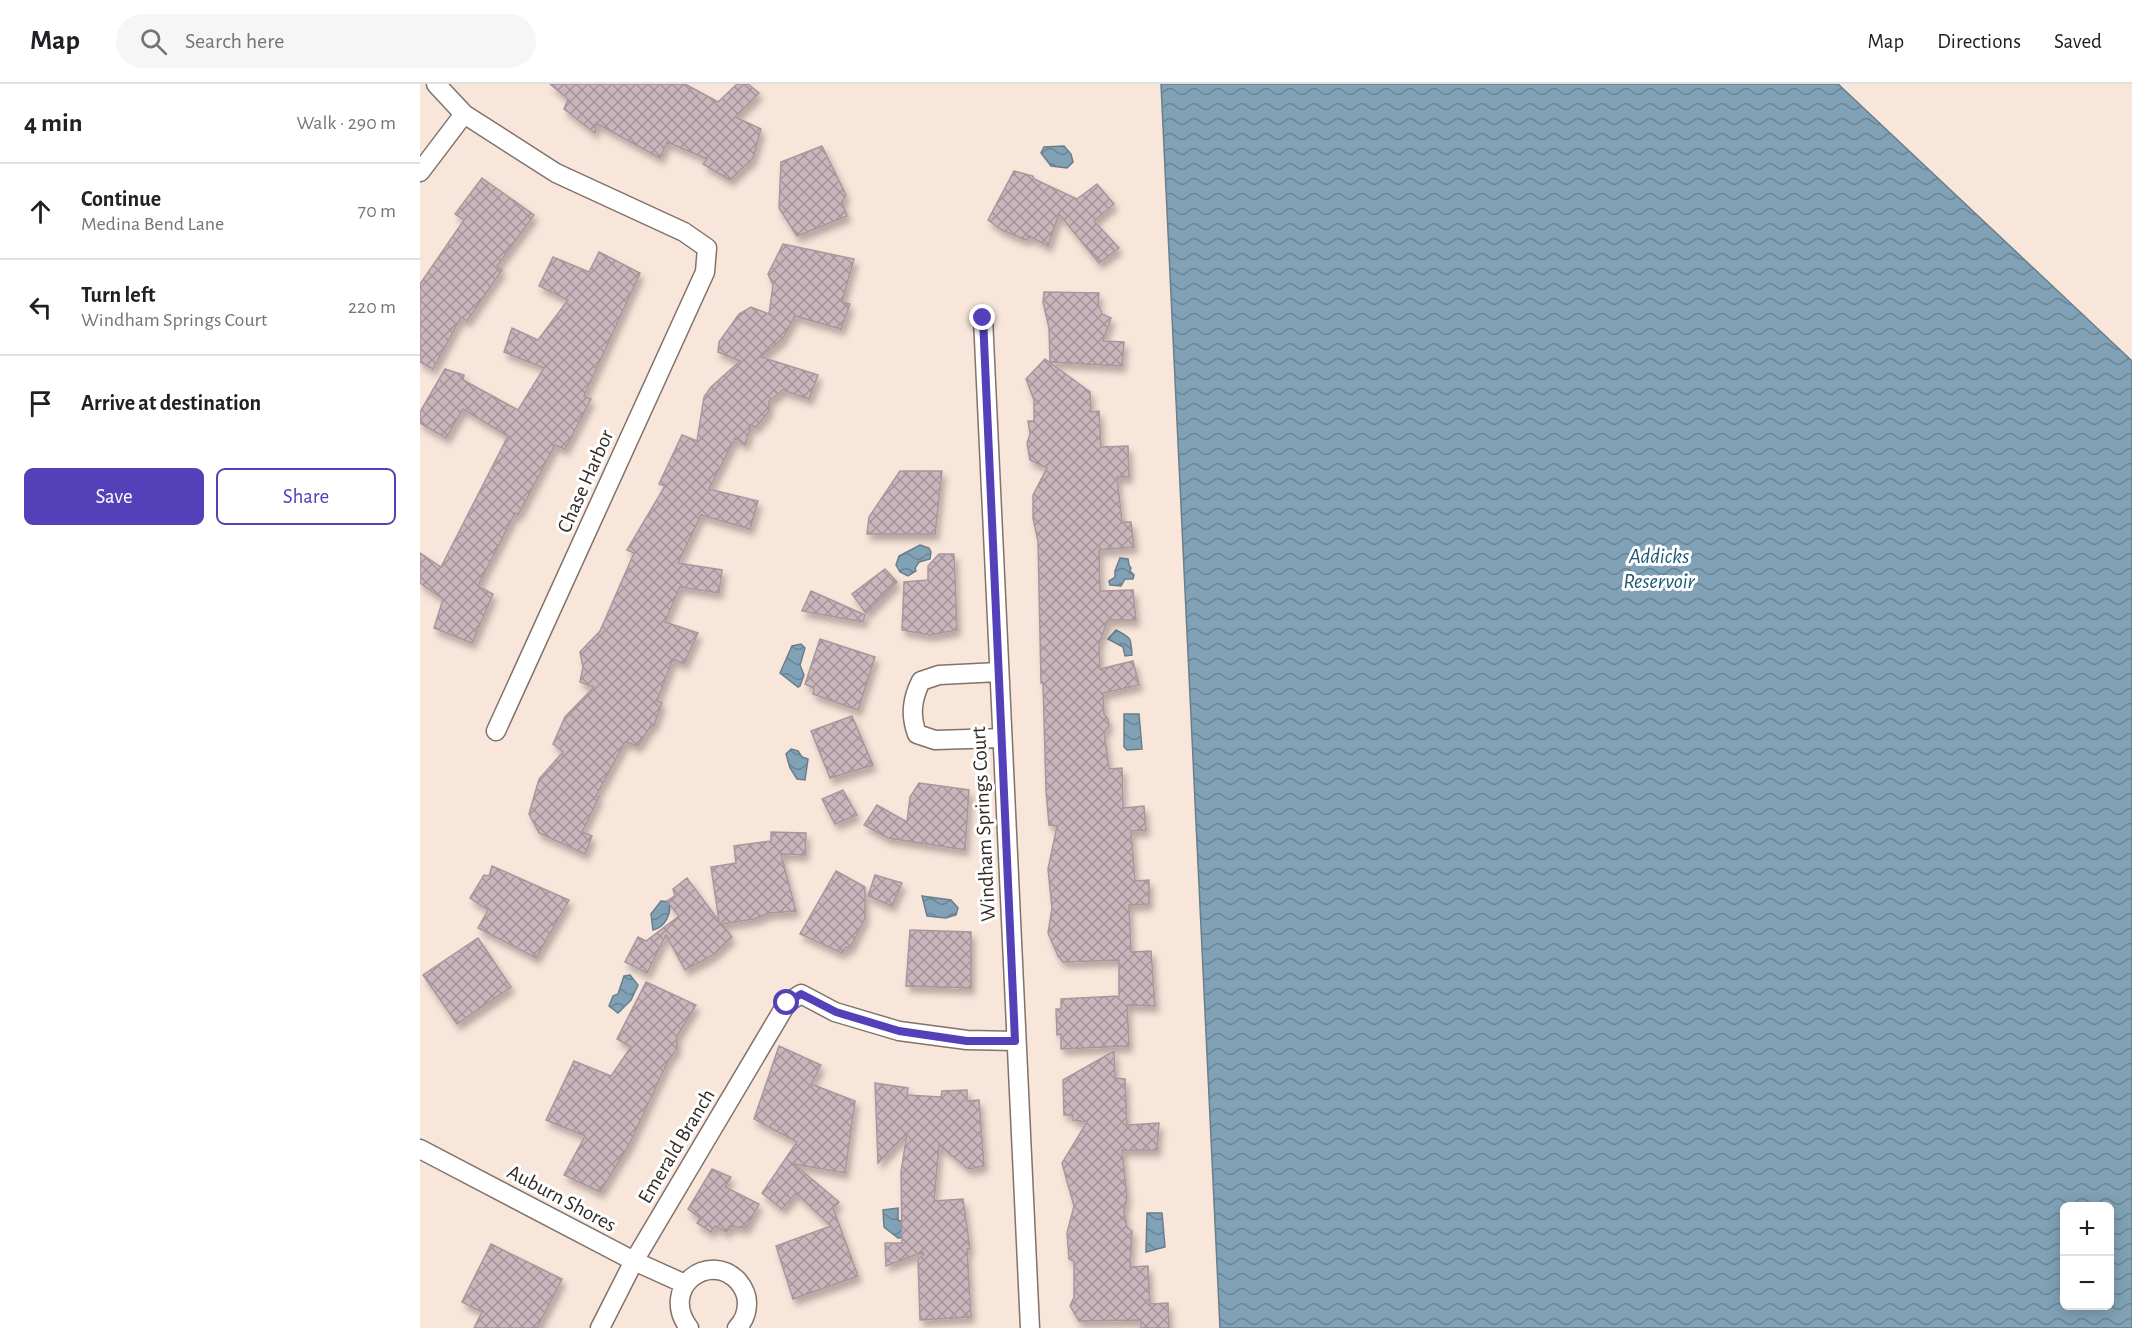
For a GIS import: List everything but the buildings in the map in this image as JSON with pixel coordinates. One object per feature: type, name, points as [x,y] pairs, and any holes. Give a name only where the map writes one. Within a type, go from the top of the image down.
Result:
[{"type":"street","points":[[420,172],[464,114],[436,84]]},
{"type":"street","name":"Chase Harbor","points":[[464,114],[556,173],[684,232],[707,248],[705,272],[496,731]]},
{"type":"street","name":"Windham Springs Court","points":[[983,318],[1030,1328]]},
{"type":"street","points":[[999,672],[939,675],[921,681],[913,696],[913,722],[918,734],[935,740],[1002,738]]},
{"type":"street","name":"Emerald Branch","points":[[600,1328],[634,1261],[787,1003],[801,994],[836,1012],[899,1031],[967,1041],[1015,1041]]},
{"type":"street","name":"Auburn Shores","points":[[420,1149],[634,1261],[685,1284]]},
{"type":"street","points":[[688,1328],[678,1308],[680,1295],[685,1284],[706,1270],[720,1270],[733,1276],[742,1286],[747,1299],[746,1313],[737,1328]]},
{"type":"water","name":"Addicks Reservoir","points":[[1161,84],[1838,84],[2132,361],[2132,1328],[1220,1328]]},
{"type":"water","points":[[1064,146],[1071,154],[1073,162],[1067,168],[1051,166],[1041,153],[1044,147]]},
{"type":"water","points":[[920,545],[929,548],[930,559],[919,562],[915,568],[916,571],[908,576],[900,572],[896,565],[899,556]]},
{"type":"water","points":[[1120,558],[1128,559],[1130,571],[1134,575],[1133,579],[1125,579],[1121,586],[1110,585],[1109,581],[1115,577]]},
{"type":"water","points":[[1116,630],[1129,639],[1132,655],[1125,656],[1123,647],[1108,639]]},
{"type":"water","points":[[801,644],[805,648],[800,665],[804,675],[798,687],[780,673],[792,646]]},
{"type":"water","points":[[1124,714],[1139,714],[1142,749],[1127,750],[1124,747]]},
{"type":"water","points":[[791,749],[798,751],[802,757],[808,759],[805,780],[797,779],[790,768],[786,754]]},
{"type":"water","points":[[922,896],[951,900],[958,908],[956,915],[946,918],[927,916]]},
{"type":"water","points":[[661,901],[669,902],[668,915],[661,926],[653,930],[651,914]]},
{"type":"water","points":[[630,975],[638,985],[631,1000],[618,1013],[609,1006],[613,996],[618,994],[624,976]]},
{"type":"water","points":[[898,1208],[898,1220],[906,1224],[906,1237],[898,1238],[884,1227],[883,1210]]},
{"type":"water","points":[[1147,1213],[1162,1213],[1165,1247],[1146,1252]]},
{"type":"route","points":[[787,1003],[801,994],[836,1012],[899,1031],[967,1041],[1015,1041],[983,318]]}]
